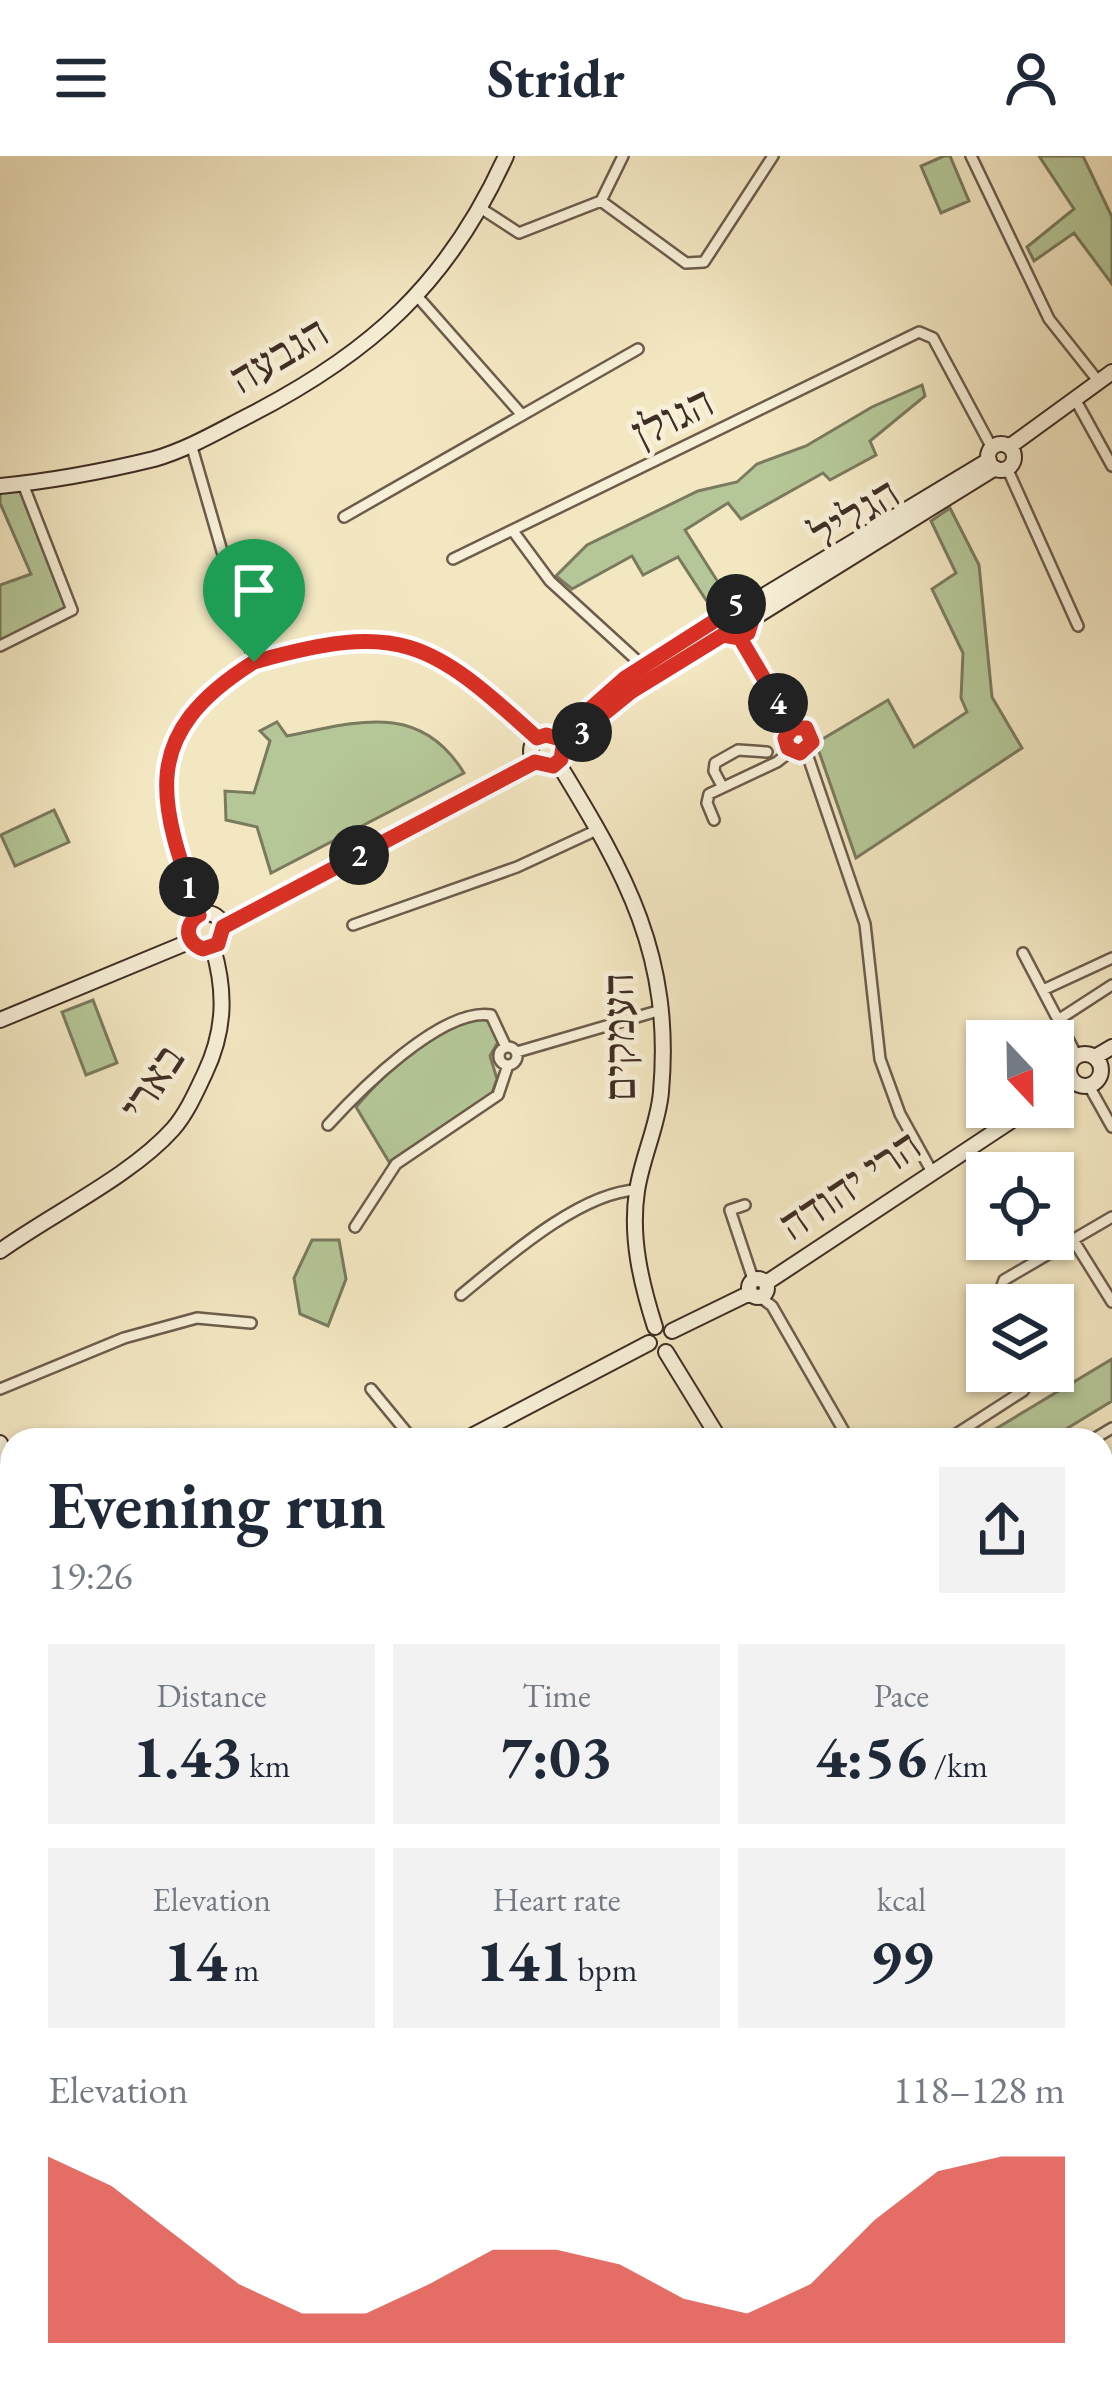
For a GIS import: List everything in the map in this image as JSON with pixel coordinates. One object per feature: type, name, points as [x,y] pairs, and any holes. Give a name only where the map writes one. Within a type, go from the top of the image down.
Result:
[{"type":"street","name":"הגבעה","points":[[0,486],[157,458],[314,382],[381,331],[417,296],[482,209],[506,156]]},
{"type":"street","points":[[482,209],[519,233],[601,201],[622,156]]},
{"type":"street","points":[[601,201],[686,263],[704,262],[773,156]]},
{"type":"street","points":[[971,156],[1049,319],[1108,379]]},
{"type":"street","points":[[417,296],[522,416]]},
{"type":"street","name":"הגולן","points":[[453,559],[919,332],[933,338],[1001,458]]},
{"type":"street","points":[[344,517],[638,349]]},
{"type":"street","name":"הגליל","points":[[720,628],[724,606],[748,613],[1001,458],[1108,379]]},
{"type":"street","points":[[1077,402],[1112,466]]},
{"type":"street","points":[[191,444],[254,662]]},
{"type":"street","points":[[1001,458],[1078,626]]},
{"type":"street","points":[[0,646],[72,610],[23,484]]},
{"type":"street","points":[[513,531],[550,580],[643,667]]},
{"type":"street","points":[[740,638],[748,633],[748,613]]},
{"type":"street","points":[[533,758],[547,767],[558,763],[560,742],[643,667],[720,628]]},
{"type":"street","points":[[720,628],[740,638],[793,728]]},
{"type":"street","points":[[560,742],[720,628]]},
{"type":"street","points":[[199,915],[164,802],[164,778],[170,755],[195,708],[220,683],[254,662],[345,642],[381,640],[415,647],[475,682],[537,738]]},
{"type":"street","points":[[791,751],[785,738],[793,728],[803,727],[812,742],[806,751]]},
{"type":"street","points":[[537,738],[546,735],[560,742]]},
{"type":"street","points":[[533,758],[537,738]]},
{"type":"street","points":[[722,786],[715,763],[738,750],[767,752]]},
{"type":"street","points":[[713,820],[707,800],[722,786],[791,751],[806,751]]},
{"type":"street","points":[[806,751],[865,924],[880,1059],[900,1114],[932,1172]]},
{"type":"street","points":[[221,923],[533,758]]},
{"type":"street","name":"העמקים","points":[[558,763],[598,829],[648,933],[661,1010],[661,1099],[637,1190],[638,1267],[655,1327]]},
{"type":"street","points":[[353,925],[517,867],[598,829]]},
{"type":"street","points":[[189,938],[190,923],[199,915],[208,914],[221,923]]},
{"type":"street","points":[[189,938],[203,949],[214,948],[222,939],[221,923]]},
{"type":"street","points":[[0,1016],[189,938]]},
{"type":"street","name":"בארי","points":[[0,1251],[115,1176],[174,1127],[212,1058],[222,1022],[223,984],[214,948]]},
{"type":"street","points":[[1023,953],[1058,1020],[1112,985]]},
{"type":"street","points":[[1043,990],[1112,958]]},
{"type":"street","points":[[511,1049],[661,1010]]},
{"type":"street","points":[[328,1125],[369,1078],[464,1016],[491,1015],[516,1061],[508,1065],[498,1095],[396,1164],[355,1227]]},
{"type":"street","points":[[1089,1086],[1099,1078],[1102,1061],[1112,1047]]},
{"type":"street","points":[[1074,1050],[1077,1056]]},
{"type":"street","points":[[1077,1056],[1102,1061]]},
{"type":"street","points":[[1074,1060],[1077,1056]]},
{"type":"street","points":[[1074,1082],[1089,1086],[1112,1126]]},
{"type":"street","name":"הרי יהודה","points":[[672,1331],[757,1288],[1000,1128]]},
{"type":"street","points":[[461,1295],[514,1252],[597,1199],[637,1190]]},
{"type":"street","points":[[745,1205],[730,1210],[757,1288],[842,1428]]},
{"type":"street","points":[[1074,1237],[1112,1217]]},
{"type":"street","points":[[1074,1241],[1112,1302]]},
{"type":"street","points":[[1002,1284],[1036,1260]]},
{"type":"street","points":[[0,1389],[124,1338],[197,1318],[251,1322]]},
{"type":"street","points":[[655,1327],[672,1331],[674,1343],[666,1352],[657,1352],[649,1343],[655,1327]]},
{"type":"street","points":[[487,1428],[649,1343]]},
{"type":"street","points":[[666,1352],[713,1428]]},
{"type":"street","points":[[371,1389],[403,1428]]},
{"type":"street","points":[[965,1428],[1020,1392]]},
{"type":"green space","points":[[950,156],[969,201],[941,213],[921,166]]},
{"type":"green space","points":[[1039,156],[1083,156],[1112,217],[1112,284],[1074,233],[1034,261],[1027,247],[1074,209]]},
{"type":"green space","points":[[922,385],[925,396],[870,441],[876,455],[830,480],[823,473],[741,519],[728,503],[685,530],[723,590],[706,600],[678,557],[643,575],[632,556],[572,589],[556,576],[587,545],[698,491],[737,482],[757,464],[806,446],[872,407]]},
{"type":"green space","points":[[23,484],[72,610],[0,646],[0,585],[31,574],[0,503],[0,486]]},
{"type":"green space","points":[[950,508],[979,565],[992,697],[1022,748],[856,858],[816,743],[888,700],[914,747],[967,712],[961,698],[963,653],[932,589],[956,573],[931,521]]},
{"type":"green space","points":[[277,722],[287,736],[362,723],[407,726],[447,750],[464,773],[271,873],[257,827],[226,820],[225,791],[254,793],[270,741],[260,731]]},
{"type":"green space","points":[[54,810],[69,842],[15,866],[1,835]]},
{"type":"green space","points":[[93,1000],[117,1063],[86,1075],[62,1012]]},
{"type":"green space","points":[[480,1018],[491,1022],[498,1042],[490,1056],[497,1079],[492,1093],[389,1162],[356,1107],[428,1041]]},
{"type":"green space","points":[[312,1240],[339,1240],[346,1279],[328,1326],[300,1314],[294,1278]]},
{"type":"green space","points":[[1112,1359],[1112,1401],[1068,1428],[997,1428],[1057,1392],[1074,1392],[1074,1382]]},
{"type":"route","points":[[254,662],[220,683],[195,708],[170,755],[164,778],[164,802],[176,849],[199,915],[190,923],[188,934],[203,949],[218,944],[223,927],[535,762],[547,767],[558,763],[563,747],[632,691],[723,635],[740,638],[793,728],[806,728],[812,742],[800,753],[788,748],[785,738],[793,728],[740,638],[751,627],[750,614],[733,603],[724,606],[716,620],[625,678],[557,738],[537,738],[475,682],[415,647],[381,640],[345,642],[254,662]]}]
